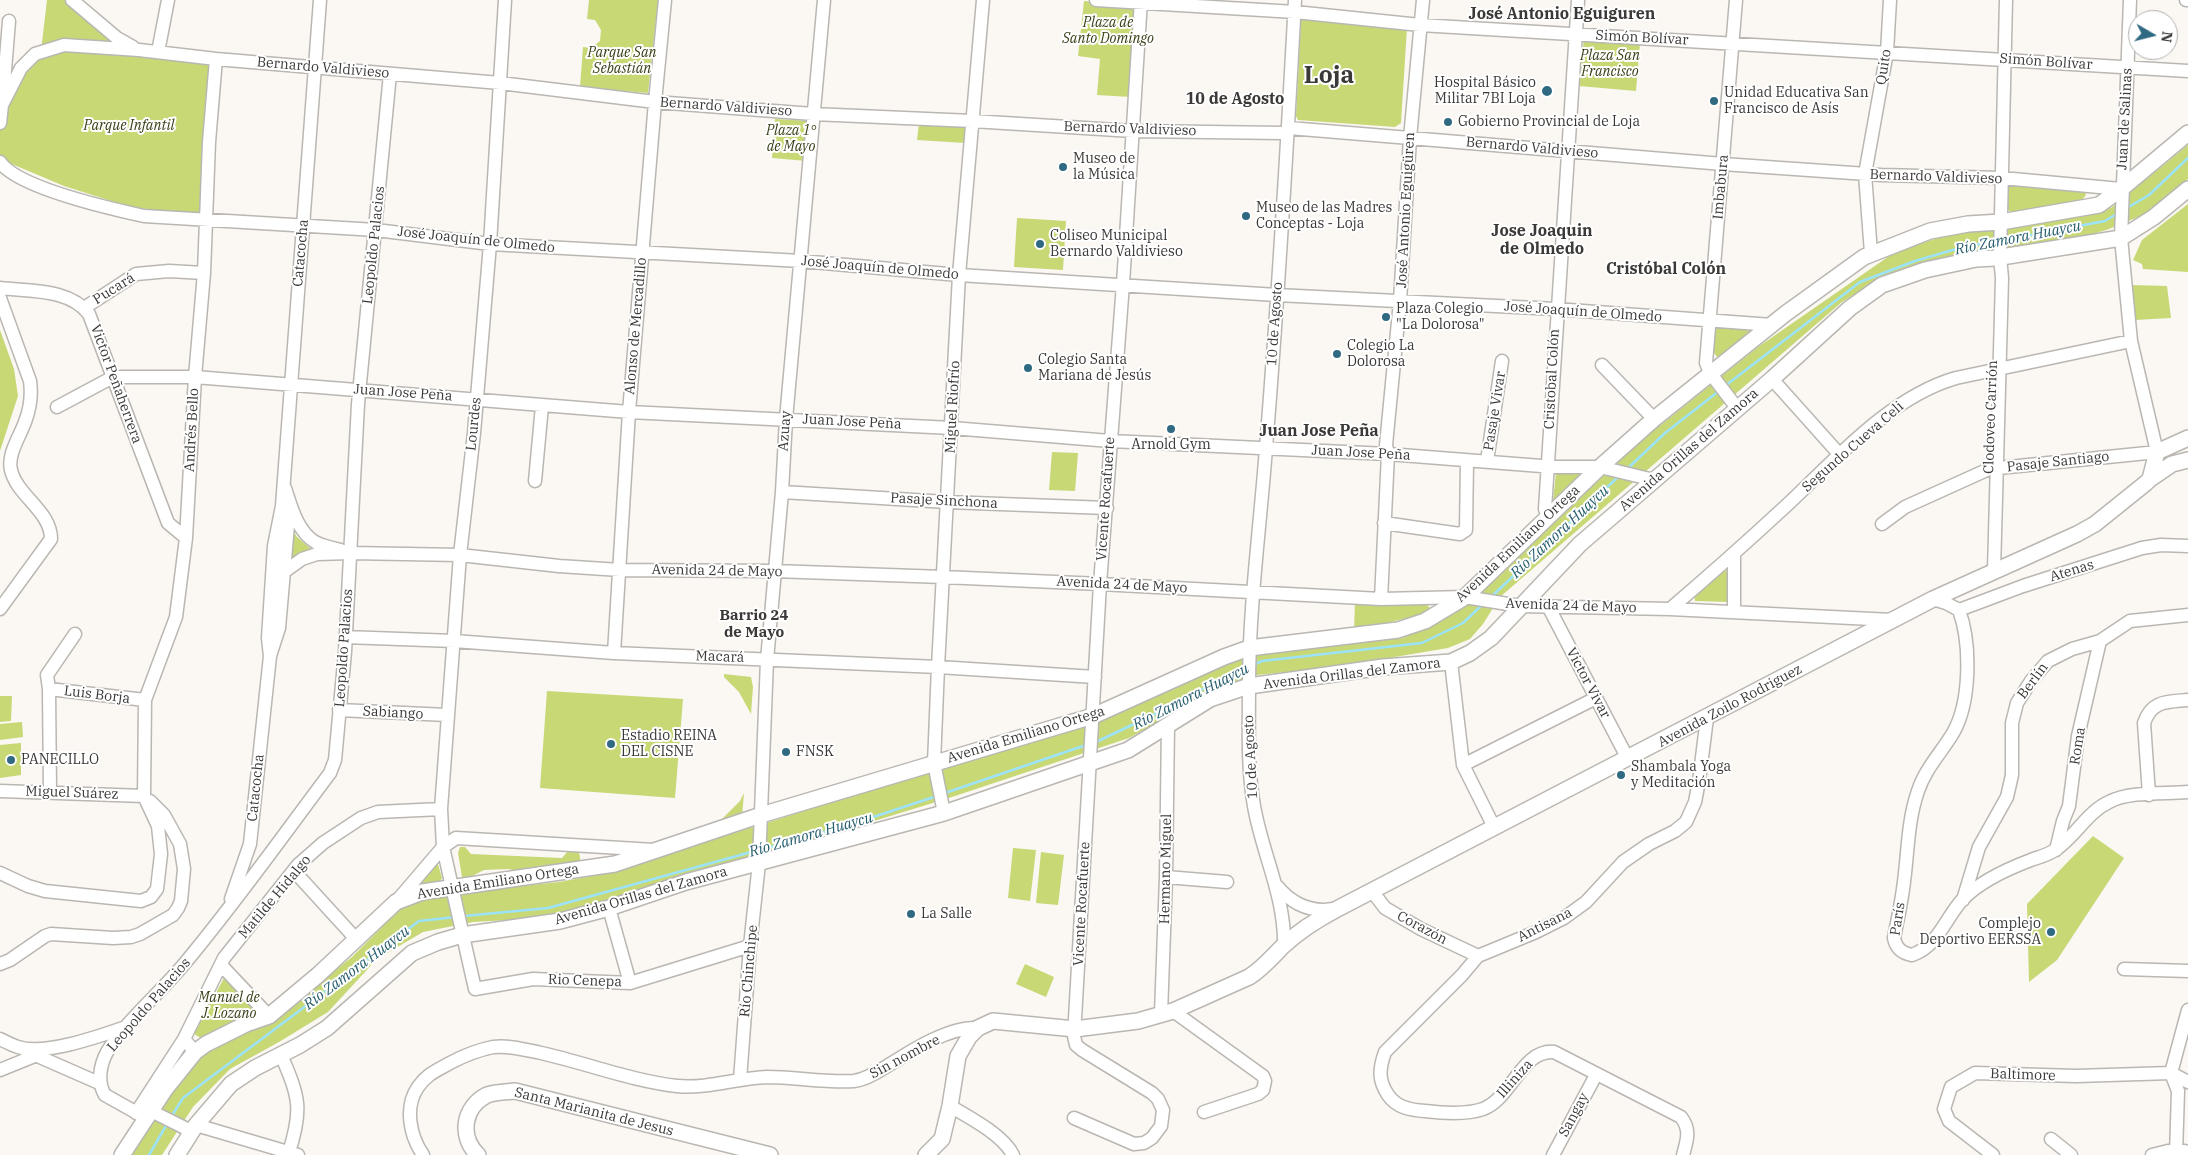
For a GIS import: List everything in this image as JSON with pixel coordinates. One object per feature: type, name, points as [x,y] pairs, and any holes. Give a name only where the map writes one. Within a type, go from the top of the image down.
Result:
[{"type":"main road","name":"Avenida Emiliano Ortega","points":[[122,1155],[144,1114],[195,1052],[206,1044],[246,1024],[270,1016],[396,902],[422,892],[453,892],[615,864],[761,818],[935,767],[1093,716],[1224,657],[1249,648],[1398,630],[1432,618],[1465,597],[1605,468],[1654,420],[1772,325],[1872,253],[1930,231],[1968,224],[2001,222],[2098,205],[2121,189],[2188,133]]},
{"type":"main road","name":"Avenida Orillas del Zamora","points":[[177,1155],[193,1128],[231,1084],[255,1068],[327,1028],[412,953],[461,931],[560,921],[609,908],[759,859],[944,809],[1089,764],[1128,750],[1210,699],[1249,686],[1382,667],[1451,662],[1470,653],[1491,638],[1580,544],[1649,479],[1772,379],[1850,308],[1882,285],[1925,270],[1976,259],[1997,258],[2121,238],[2154,216],[2188,189]]},
{"type":"main road","points":[[2150,479],[2157,452],[2188,438]]},
{"type":"main road","name":"Avenida Zoilo Rodriguez","points":[[1284,945],[1316,920],[1892,620],[1990,573],[2059,544],[2095,524],[2150,479],[2172,464],[2188,460]]},
{"type":"main road","points":[[926,1155],[942,1139],[950,1106],[958,1056],[969,1037],[978,1028],[993,1021],[1075,1029],[1138,1021],[1167,1013],[1249,977],[1258,971],[1284,945]]},
{"type":"main road","name":"Santa Marianita de Jesus","points":[[478,1155],[471,1146],[466,1134],[465,1128],[468,1114],[474,1104],[487,1095],[515,1091],[770,1155]]},
{"type":"street","points":[[72,0],[117,38],[139,50]]},
{"type":"street","points":[[158,52],[168,0]]},
{"type":"street","name":"Catacocha","points":[[270,656],[268,638],[274,546],[282,506],[320,0]]},
{"type":"street","name":"Lourdes","points":[[475,990],[443,847],[441,809],[460,555],[477,399],[490,244],[505,0]]},
{"type":"street","name":"Alonso de Mercadillo","points":[[614,653],[629,412],[654,102],[665,0]]},
{"type":"street","name":"Azuay","points":[[759,859],[767,660],[782,492],[786,419],[824,0]]},
{"type":"street","name":"Miguel Riofrío","points":[[944,809],[935,767],[938,667],[959,275],[983,0]]},
{"type":"street","name":"Simón Bolívar","points":[[1096,0],[1295,6],[1420,25],[2128,68],[2188,70]]},
{"type":"street","name":"José Antonio Eguigüren","points":[[1381,600],[1388,454],[1386,446],[1400,302],[1410,138],[1423,0]]},
{"type":"street","name":"Cristobal Colón","points":[[1549,518],[1545,509],[1547,466],[1556,308],[1569,150],[1578,0]]},
{"type":"street","name":"Imbabura","points":[[1711,374],[1706,363],[1736,0]]},
{"type":"street","name":"Quito","points":[[1872,253],[1865,174],[1887,52],[1890,0]]},
{"type":"street","name":"Clodoveo Carrión","points":[[1990,573],[1997,258],[2001,222],[2006,0]]},
{"type":"street","name":"Juan de Salinas","points":[[2130,0],[2121,189],[2121,238],[2131,341],[2157,452]]},
{"type":"street","name":"Vicente Rocafuerte","points":[[1075,1029],[1100,584],[1123,284],[1141,2]]},
{"type":"street","name":"10 de Agosto","points":[[1284,945],[1283,918],[1276,884],[1258,828],[1252,791],[1249,648],[1252,593],[1266,449],[1289,128],[1295,6]]},
{"type":"street","points":[[0,123],[9,21]]},
{"type":"street","name":"Bernardo Valdivieso","points":[[2,104],[21,68],[35,54],[64,45],[139,50],[216,59],[500,83],[654,102],[813,114],[972,120],[1133,130],[1283,133],[1289,128],[1723,164],[1865,174],[2002,178],[2121,189]]},
{"type":"street","name":"Andrés Bello","points":[[144,796],[145,700],[176,617],[186,538],[204,274],[209,142],[216,59]]},
{"type":"street","name":"Leopoldo Palacios","points":[[99,1083],[107,1053],[126,1027],[161,992],[224,916],[330,773],[335,760],[345,637],[359,390],[390,74]]},
{"type":"street","name":"José Joaquín de Olmedo","points":[[0,162],[9,171],[70,197],[144,216],[376,230],[490,244],[642,254],[801,261],[959,275],[1277,295],[1556,308],[1772,325]]},
{"type":"street","name":"Pucará","points":[[84,308],[136,274],[169,271],[204,274]]},
{"type":"street","name":"Victor Peñaherrera","points":[[0,288],[65,296],[84,308],[92,320],[168,523],[186,538]]},
{"type":"street","points":[[0,298],[30,381],[31,391],[26,420],[11,457],[11,472],[50,525],[51,538],[0,610]]},
{"type":"street","name":"Segundo Cueva Celi","points":[[1670,609],[1734,554],[1840,455],[1914,396],[1941,383],[2131,341]]},
{"type":"street","name":"Pasaje Vivar","points":[[1487,461],[1502,361]]},
{"type":"street","points":[[1602,365],[1654,420]]},
{"type":"street","points":[[1711,374],[1737,408]]},
{"type":"street","name":"Juan Jose Peña","points":[[57,407],[113,376],[196,377],[629,412],[952,428],[1110,441],[1388,454],[1467,461],[1605,468],[1649,479]]},
{"type":"street","points":[[1772,379],[1840,455]]},
{"type":"street","points":[[535,481],[542,406]]},
{"type":"street","name":"Pasaje Santiago","points":[[1882,524],[1905,507],[1993,469],[2157,452]]},
{"type":"street","points":[[1384,523],[1460,534],[1466,530],[1467,461]]},
{"type":"street","points":[[284,482],[296,519],[306,534],[314,541],[350,553]]},
{"type":"street","name":"Pasaje Sinchona","points":[[782,492],[948,502],[1107,508]]},
{"type":"street","name":"Catacocha","points":[[224,916],[237,886],[250,844],[270,656],[279,628],[288,525],[282,506]]},
{"type":"street","name":"Atenas","points":[[1959,610],[2023,586],[2142,548],[2161,545],[2188,546]]},
{"type":"street","points":[[284,572],[297,562],[310,556],[350,553]]},
{"type":"street","name":"Avenida 24 de Mayo","points":[[350,553],[460,555],[559,566],[620,570],[774,571],[943,577],[1381,600],[1465,597],[1520,606],[1670,609],[1892,620]]},
{"type":"street","points":[[1734,554],[1734,612]]},
{"type":"street","points":[[1933,599],[1959,610]]},
{"type":"street","name":"Victor Vivar","points":[[1548,606],[1628,759]]},
{"type":"street","name":"París","points":[[1959,610],[1966,640],[1963,705],[1953,733],[1928,768],[1918,791],[1913,812],[1903,890],[1894,938],[1895,945],[1904,953],[1912,955],[1926,948],[1938,936],[1963,900],[1987,881],[2007,870],[2056,850],[2099,808],[2109,801],[2124,797],[2188,792]]},
{"type":"street","name":"Berlín","points":[[1963,900],[1979,847],[2000,812],[2009,792],[2012,775],[2012,723],[2017,703],[2031,681],[2048,661],[2072,648],[2100,641],[2130,621],[2188,615]]},
{"type":"street","points":[[50,792],[50,689],[47,675],[75,634]]},
{"type":"street","name":"Macará","points":[[345,637],[454,641],[614,653],[938,667],[1095,677]]},
{"type":"street","name":"Roma","points":[[2056,850],[2063,821],[2069,806],[2078,736],[2100,641]]},
{"type":"street","points":[[1451,662],[1463,765],[1494,827]]},
{"type":"street","name":"Luis Borja","points":[[50,689],[145,700]]},
{"type":"street","points":[[1463,765],[1596,698]]},
{"type":"street","points":[[2149,795],[2144,723],[2147,715],[2158,704],[2188,700]]},
{"type":"street","name":"Sabiango","points":[[339,710],[447,715]]},
{"type":"street","name":"Antisana","points":[[1380,1067],[1386,1052],[1462,975],[1478,956],[1564,918],[1586,902],[1623,862],[1649,844],[1675,831],[1686,822],[1695,802],[1706,718]]},
{"type":"street","name":"Hermano Miguel","points":[[1167,1013],[1168,724]]},
{"type":"street","name":"Miguel Suárez","points":[[0,791],[144,796]]},
{"type":"street","points":[[0,873],[28,886],[52,892],[136,901],[151,897],[157,889],[161,839],[158,826],[144,796]]},
{"type":"street","points":[[0,964],[10,960],[45,936],[51,934],[113,938],[140,934],[173,915],[181,901],[184,869],[180,844],[164,814],[144,796]]},
{"type":"street","name":"Matilde Hidalgo","points":[[144,1114],[224,958],[294,871],[323,843],[361,818],[378,812],[393,810],[441,809]]},
{"type":"street","name":"Avenida Emiliano Ortega","points":[[443,847],[456,838],[656,850]]},
{"type":"street","points":[[396,902],[443,847]]},
{"type":"street","name":"Río Chinchipe","points":[[740,1080],[750,946],[759,859]]},
{"type":"street","points":[[294,871],[356,939]]},
{"type":"street","points":[[1166,877],[1226,882]]},
{"type":"street","name":"10 de Agosto","points":[[1276,884],[1286,897],[1307,908],[1321,911],[1337,909]]},
{"type":"street","name":"Corazón","points":[[1372,891],[1386,908],[1421,929],[1478,956]]},
{"type":"street","points":[[609,908],[630,983]]},
{"type":"street","name":"Rio Cenepa","points":[[475,990],[533,979],[630,983],[750,946]]},
{"type":"street","points":[[221,965],[270,1016]]},
{"type":"street","points":[[2124,969],[2188,971]]},
{"type":"street","points":[[2152,1155],[2180,1152],[2178,1090],[2171,1074],[2188,1010]]},
{"type":"street","points":[[1167,1013],[1263,1076],[1265,1081],[1262,1090],[1258,1094],[1204,1112]]},
{"type":"street","points":[[0,1046],[20,1048],[70,1045],[126,1027]]},
{"type":"street","name":"Sin nombre","points":[[423,1155],[417,1146],[410,1124],[410,1106],[416,1090],[427,1075],[465,1056],[492,1048],[518,1048],[579,1061],[629,1076],[674,1086],[691,1087],[767,1077],[843,1081],[862,1079],[916,1048],[964,1028],[978,1028]]},
{"type":"street","points":[[1074,1118],[1134,1144],[1144,1143],[1152,1138],[1161,1126],[1164,1117],[1163,1110],[1152,1093],[1076,1045],[1074,1040],[1075,1029]]},
{"type":"street","points":[[0,1039],[99,1083],[105,1095],[144,1114],[294,1154],[298,1104],[293,1083],[281,1055]]},
{"type":"street","points":[[184,1039],[195,1052]]},
{"type":"street","name":"Illiniza","points":[[1380,1067],[1382,1083],[1389,1097],[1406,1110],[1465,1112],[1483,1109],[1502,1096],[1533,1057],[1544,1051],[1554,1052],[1681,1117],[1688,1126],[1688,1137],[1683,1155]]},
{"type":"street","points":[[0,1070],[37,1055]]},
{"type":"street","name":"Baltimore","points":[[1993,1155],[1949,1120],[1944,1109],[1951,1087],[1976,1073],[2076,1076],[2171,1074],[2188,1082]]},
{"type":"street","name":"Sangay","points":[[1553,1155],[1596,1075]]},
{"type":"street","points":[[950,1106],[991,1133],[1013,1155]]},
{"type":"street","points":[[2051,1139],[2071,1155]]},
{"type":"green space","name":"Parque Infantil","points":[[47,0],[72,0],[139,50],[216,59],[206,216],[194,216],[121,205],[64,186],[0,159],[0,123],[10,87],[41,51]]},
{"type":"green space","name":"Parque San Sebastián","points":[[589,0],[658,0],[648,93],[580,87],[583,47],[591,48],[600,41],[601,30],[595,20],[587,19]]},
{"type":"green space","name":"Plaza de Santo Domingo","points":[[1084,1],[1137,6],[1131,97],[1097,95],[1100,59],[1078,56]]},
{"type":"green space","points":[[1305,16],[1407,28],[1401,123],[1395,127],[1298,120],[1296,116],[1301,21]]},
{"type":"green space","name":"Plaza San Francisco","points":[[1584,38],[1640,43],[1636,91],[1579,86]]},
{"type":"green space","name":"Plaza 1° de Mayo","points":[[775,119],[811,121],[807,161],[772,158]]},
{"type":"green space","points":[[919,123],[967,126],[965,143],[917,140]]},
{"type":"green space","points":[[2188,145],[2188,179],[2143,215],[2109,229],[2077,239],[2016,246],[1945,258],[1876,281],[1842,302],[1500,597],[1483,624],[1470,639],[1448,648],[1336,667],[1257,675],[1221,687],[1129,738],[949,798],[770,853],[545,918],[473,922],[423,932],[377,959],[328,1012],[230,1069],[193,1107],[162,1155],[128,1155],[191,1065],[225,1039],[265,1026],[352,957],[400,909],[431,896],[559,882],[603,874],[1047,735],[1143,702],[1216,664],[1259,651],[1403,638],[1436,623],[1464,606],[1642,440],[1758,347],[1895,252],[1953,233],[2078,215],[2111,208]]},
{"type":"green space","points":[[2014,184],[2085,192],[2086,195],[2081,201],[2013,214],[2006,208],[2007,188]]},
{"type":"green space","points":[[2188,204],[2188,272],[2143,269],[2142,264],[2133,260],[2142,240]]},
{"type":"green space","name":"Coliseo Municipal Bernardo Valdivieso","points":[[1017,218],[1066,221],[1063,270],[1014,267]]},
{"type":"green space","points":[[2132,285],[2167,286],[2171,318],[2135,320]]},
{"type":"green space","points":[[1715,325],[1752,331],[1719,359],[1713,352]]},
{"type":"green space","points":[[0,330],[14,369],[18,396],[0,451]]},
{"type":"green space","points":[[1052,452],[1078,453],[1075,491],[1049,490]]},
{"type":"green space","points":[[1556,472],[1582,473],[1553,501]]},
{"type":"green space","points":[[289,523],[297,537],[312,550],[289,561]]},
{"type":"green space","points":[[1723,571],[1729,571],[1728,602],[1695,601],[1694,594]]},
{"type":"green space","points":[[1355,601],[1426,604],[1431,609],[1427,613],[1354,631]]},
{"type":"green space","points":[[724,674],[751,677],[753,687],[751,714],[739,692],[724,677]]},
{"type":"green space","name":"Estadio REINA DEL CISNE","points":[[547,691],[683,699],[675,798],[540,788]]},
{"type":"green space","points":[[0,696],[12,696],[11,721],[0,722]]},
{"type":"green space","name":"PANECILLO","points":[[22,722],[23,737],[0,740],[0,724]]},
{"type":"green space","name":"PANECILLO","points":[[21,743],[21,775],[0,778],[0,745]]},
{"type":"green space","points":[[744,793],[742,817],[718,823],[740,801]]},
{"type":"green space","name":"Complejo Deportivo EERSSA","points":[[2093,836],[2124,858],[2057,960],[2029,982],[2027,904]]},
{"type":"green space","points":[[460,847],[465,847],[471,854],[562,858],[568,851],[579,852],[581,864],[523,872],[508,869],[484,870],[468,878],[462,877],[458,853]]},
{"type":"green space","points":[[1013,848],[1036,850],[1030,901],[1008,898]]},
{"type":"green space","points":[[1041,852],[1064,855],[1058,905],[1036,903]]},
{"type":"green space","points":[[437,861],[442,878],[439,883],[417,886]]},
{"type":"green space","points":[[1025,964],[1054,977],[1046,997],[1016,984]]},
{"type":"green space","name":"Manuel de J. Lozano","points":[[224,978],[257,1008],[204,1040],[194,1034]]},
{"type":"waterway","name":"Río Zamora Huaycu","points":[[2127,208],[2149,195],[2188,158]]},
{"type":"waterway","name":"Río Zamora Huaycu","points":[[2005,240],[2105,221],[2118,213]]},
{"type":"waterway","name":"Río Zamora Huaycu","points":[[1725,386],[1860,282],[1915,261],[1963,247],[1997,241]]},
{"type":"waterway","name":"Río Zamora Huaycu","points":[[1626,470],[1665,433],[1719,391]]},
{"type":"waterway","name":"Río Zamora Huaycu","points":[[1491,597],[1618,477]]},
{"type":"waterway","name":"Río Zamora Huaycu","points":[[1253,665],[1262,661],[1422,643],[1463,623],[1483,604]]},
{"type":"waterway","name":"Río Zamora Huaycu","points":[[1096,742],[1172,706],[1221,679],[1246,669]]},
{"type":"waterway","name":"Río Zamora Huaycu","points":[[945,793],[1086,745]]},
{"type":"waterway","name":"Río Zamora Huaycu","points":[[763,849],[843,827],[937,796]]},
{"type":"waterway","name":"Río Zamora Huaycu","points":[[464,916],[548,908],[755,851]]},
{"type":"waterway","name":"Río Zamora Huaycu","points":[[171,1117],[183,1098],[419,921],[456,917]]},
{"type":"waterway","name":"Río Zamora Huaycu","points":[[149,1155],[167,1124]]},
{"type":"place","name":"Hospital Básico Militar 7BI Loja","points":[[1547,91]]},
{"type":"place","name":"Unidad Educativa San Francisco de Asís","points":[[1714,101]]},
{"type":"place","name":"Gobierno Provincial de Loja","points":[[1448,122]]},
{"type":"place","name":"Museo de la Música","points":[[1063,167]]},
{"type":"place","name":"Museo de las Madres Conceptas - Loja","points":[[1246,216]]},
{"type":"place","name":"Coliseo Municipal Bernardo Valdivieso","points":[[1040,244]]},
{"type":"place","name":"Plaza Colegio \"La Dolorosa\"","points":[[1386,317]]},
{"type":"place","name":"Colegio La Dolorosa","points":[[1337,354]]},
{"type":"place","name":"Colegio Santa Mariana de Jesús","points":[[1028,368]]},
{"type":"place","name":"Arnold Gym","points":[[1171,429]]},
{"type":"place","name":"Estadio REINA DEL CISNE","points":[[611,744]]},
{"type":"place","name":"FNSK","points":[[786,752]]},
{"type":"place","name":"PANECILLO","points":[[11,760]]},
{"type":"place","name":"Shambala Yoga y Meditación","points":[[1621,775]]},
{"type":"place","name":"La Salle","points":[[911,914]]},
{"type":"place","name":"Complejo Deportivo EERSSA","points":[[2051,932]]},
{"type":"district","name":"José Antonio Eguiguren","points":[[1562,14]]},
{"type":"district","name":"Loja","points":[[1329,76]]},
{"type":"district","name":"10 de Agosto","points":[[1235,99]]},
{"type":"district","name":"Jose Joaquin de Olmedo","points":[[1542,240]]},
{"type":"district","name":"Cristóbal Colón","points":[[1666,269]]},
{"type":"district","name":"Juan Jose Peña","points":[[1319,431]]},
{"type":"district","name":"Barrio 24 de Mayo","points":[[754,624]]}]
